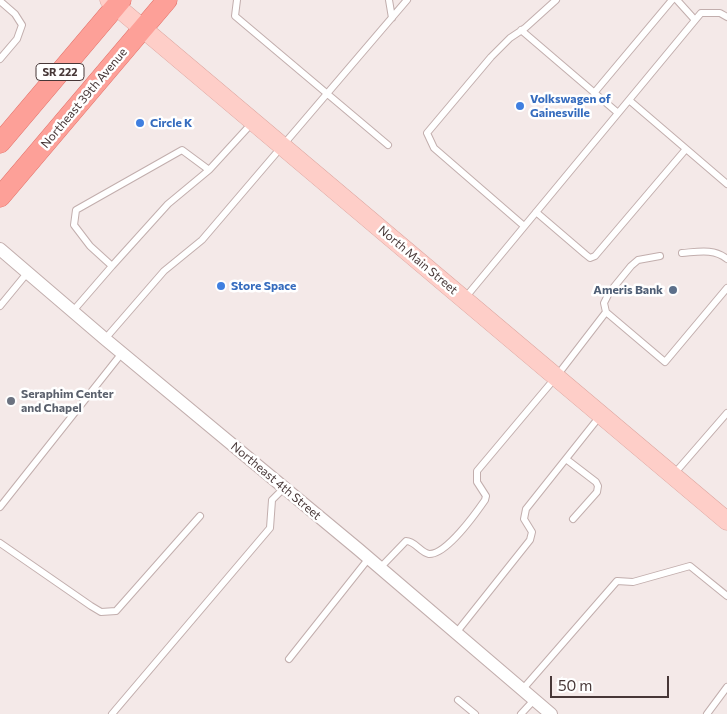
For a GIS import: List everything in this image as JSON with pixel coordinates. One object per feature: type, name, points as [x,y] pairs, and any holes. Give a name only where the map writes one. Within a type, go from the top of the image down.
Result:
[{"type":"main road","name":"Northeast 39th Avenue","points":[[0,197],[167,0]]},
{"type":"main road","name":"North Main Street","points":[[115,2],[143,29],[727,521]]},
{"type":"main road","name":"SR 222","points":[[0,143],[115,2]]},
{"type":"street","name":"Northeast 4th Street","points":[[0,249],[105,340],[369,558],[551,714]]},
{"type":"lane","points":[[237,0],[235,16],[388,145]]},
{"type":"lane","points":[[389,0],[392,18]]},
{"type":"lane","points":[[105,340],[164,271],[202,240],[407,0]]},
{"type":"lane","points":[[524,226],[434,148],[427,133],[491,57],[510,38],[556,0]]},
{"type":"lane","points":[[594,93],[672,0]]},
{"type":"lane","points":[[677,0],[695,20]]},
{"type":"lane","points":[[0,1],[15,14],[22,25],[17,39],[0,58]]},
{"type":"lane","points":[[464,299],[701,13],[720,12],[727,16]]},
{"type":"lane","points":[[521,30],[618,113]]},
{"type":"lane","points":[[629,100],[727,184]]},
{"type":"lane","points":[[73,311],[168,204],[209,170],[254,121]]},
{"type":"lane","points":[[536,212],[590,258],[595,256],[686,149]]},
{"type":"lane","points":[[112,266],[90,246],[74,225],[76,210],[182,150],[209,170]]},
{"type":"lane","points":[[682,253],[706,251],[718,253],[727,259]]},
{"type":"lane","points":[[660,256],[638,260],[609,293],[604,303],[606,312],[665,362],[727,288]]},
{"type":"lane","points":[[0,306],[28,272]]},
{"type":"lane","points":[[380,568],[406,541],[412,542],[420,550],[429,554],[435,554],[445,548],[485,500],[486,496],[477,482],[477,471],[522,415],[556,377],[606,312]]},
{"type":"lane","points":[[0,507],[122,353]]},
{"type":"lane","points":[[673,475],[727,413]]},
{"type":"lane","points":[[456,633],[530,540],[532,532],[524,519],[526,509],[601,415]]},
{"type":"lane","points":[[566,458],[596,482],[598,486],[596,492],[574,519]]},
{"type":"lane","points":[[112,714],[270,528],[272,500],[284,488]]},
{"type":"lane","points":[[0,543],[101,612],[116,611],[200,516]]},
{"type":"lane","points":[[289,659],[369,558]]},
{"type":"lane","points":[[522,690],[617,581],[633,582],[690,566],[727,596]]},
{"type":"lane","points":[[707,714],[727,687]]},
{"type":"lane","points":[[458,700],[476,714]]},
{"type":"lane","points":[[521,714],[534,700]]},
{"type":"place","name":"Volkswagen of Gainesville","points":[[520,106]]},
{"type":"place","name":"Circle K","points":[[140,123]]},
{"type":"place","name":"Store Space","points":[[221,286]]},
{"type":"place","name":"Ameris Bank","points":[[673,290]]},
{"type":"place","name":"Seraphim Center and Chapel","points":[[11,401]]}]
